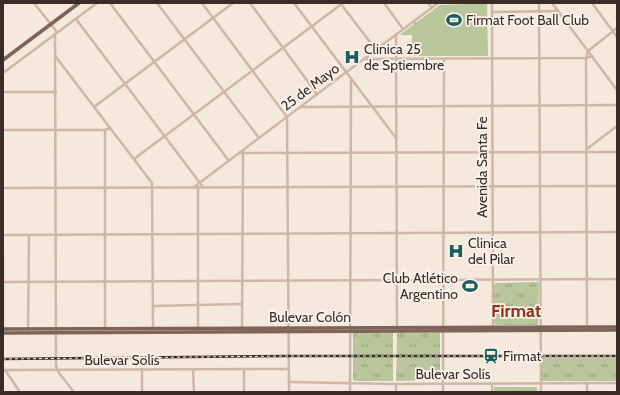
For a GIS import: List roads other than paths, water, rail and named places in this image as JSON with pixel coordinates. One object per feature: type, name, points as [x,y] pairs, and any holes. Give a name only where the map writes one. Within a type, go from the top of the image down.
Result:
[{"type":"main road","points":[[3,60],[79,3]]},
{"type":"main road","name":"Bulevar Colón","points":[[587,329],[617,327]]},
{"type":"main road","name":"Bulevar Colón","points":[[3,329],[29,331],[397,329],[617,330]]},
{"type":"main road","name":"Bulevar Colón","points":[[3,333],[29,331]]},
{"type":"street","points":[[34,3],[51,24],[56,33],[57,370],[74,392]]},
{"type":"street","points":[[3,73],[97,3]]},
{"type":"street","points":[[110,3],[229,161]]},
{"type":"street","points":[[157,3],[259,138]]},
{"type":"street","points":[[202,3],[287,116],[289,392]]},
{"type":"street","points":[[94,107],[233,3]]},
{"type":"street","points":[[250,3],[317,94]]},
{"type":"street","points":[[294,3],[397,138]]},
{"type":"street","points":[[134,159],[342,3],[376,50]]},
{"type":"street","points":[[384,3],[403,29]]},
{"type":"street","points":[[428,3],[432,8]]},
{"type":"street","name":"25 de Mayo","points":[[194,188],[438,3]]},
{"type":"street","name":"Avenida Santa Fe","points":[[492,3],[493,329]]},
{"type":"street","points":[[539,3],[541,392]]},
{"type":"street","points":[[552,3],[617,90]]},
{"type":"street","points":[[592,3],[617,37]]},
{"type":"street","points":[[492,12],[557,10]]},
{"type":"street","points":[[76,19],[204,187]]},
{"type":"street","points":[[587,329],[586,58],[588,50],[617,28]]},
{"type":"street","points":[[396,34],[397,329]]},
{"type":"street","points":[[55,56],[152,183],[153,330]]},
{"type":"street","points":[[363,59],[539,59],[586,58],[592,56]]},
{"type":"street","points":[[443,392],[444,59]]},
{"type":"street","points":[[350,392],[351,79]]},
{"type":"street","points":[[3,92],[56,92]]},
{"type":"street","points":[[300,107],[617,105]]},
{"type":"street","points":[[586,151],[617,126]]},
{"type":"street","points":[[3,130],[105,130],[110,128]]},
{"type":"street","points":[[105,130],[105,331]]},
{"type":"street","points":[[242,330],[243,152],[617,152]]},
{"type":"street","points":[[198,330],[198,188],[200,183]]},
{"type":"street","points":[[3,188],[617,186]]},
{"type":"street","points":[[3,235],[617,232]]},
{"type":"street","points":[[29,235],[29,331]]},
{"type":"street","points":[[3,255],[3,333]]},
{"type":"street","points":[[3,282],[617,279]]},
{"type":"street","points":[[153,306],[242,304]]},
{"type":"street","points":[[193,369],[194,392]]},
{"type":"street","points":[[244,369],[244,392]]},
{"type":"street","name":"Bulevar Solís","points":[[4,370],[289,369]]},
{"type":"street","points":[[4,370],[20,392]]},
{"type":"street","points":[[142,370],[142,392]]},
{"type":"street","name":"Bulevar Solís","points":[[289,382],[396,384],[617,383]]},
{"type":"street","points":[[587,383],[587,392]]},
{"type":"street","points":[[396,384],[396,392]]},
{"type":"street","points":[[492,384],[492,392]]},
{"type":"railway","points":[[3,359],[289,356],[617,356]]},
{"type":"place","name":"Firmat Foot Ball Club","points":[[454,20]]},
{"type":"place","name":"Clinica 25 de Sptiembre","points":[[352,57]]},
{"type":"place","name":"Clinica del Pilar","points":[[456,251]]},
{"type":"place","name":"Club Atlético Argentino","points":[[470,286]]},
{"type":"place","name":"Firmat","points":[[491,356]]},
{"type":"district","name":"Firmat","points":[[516,311]]}]
